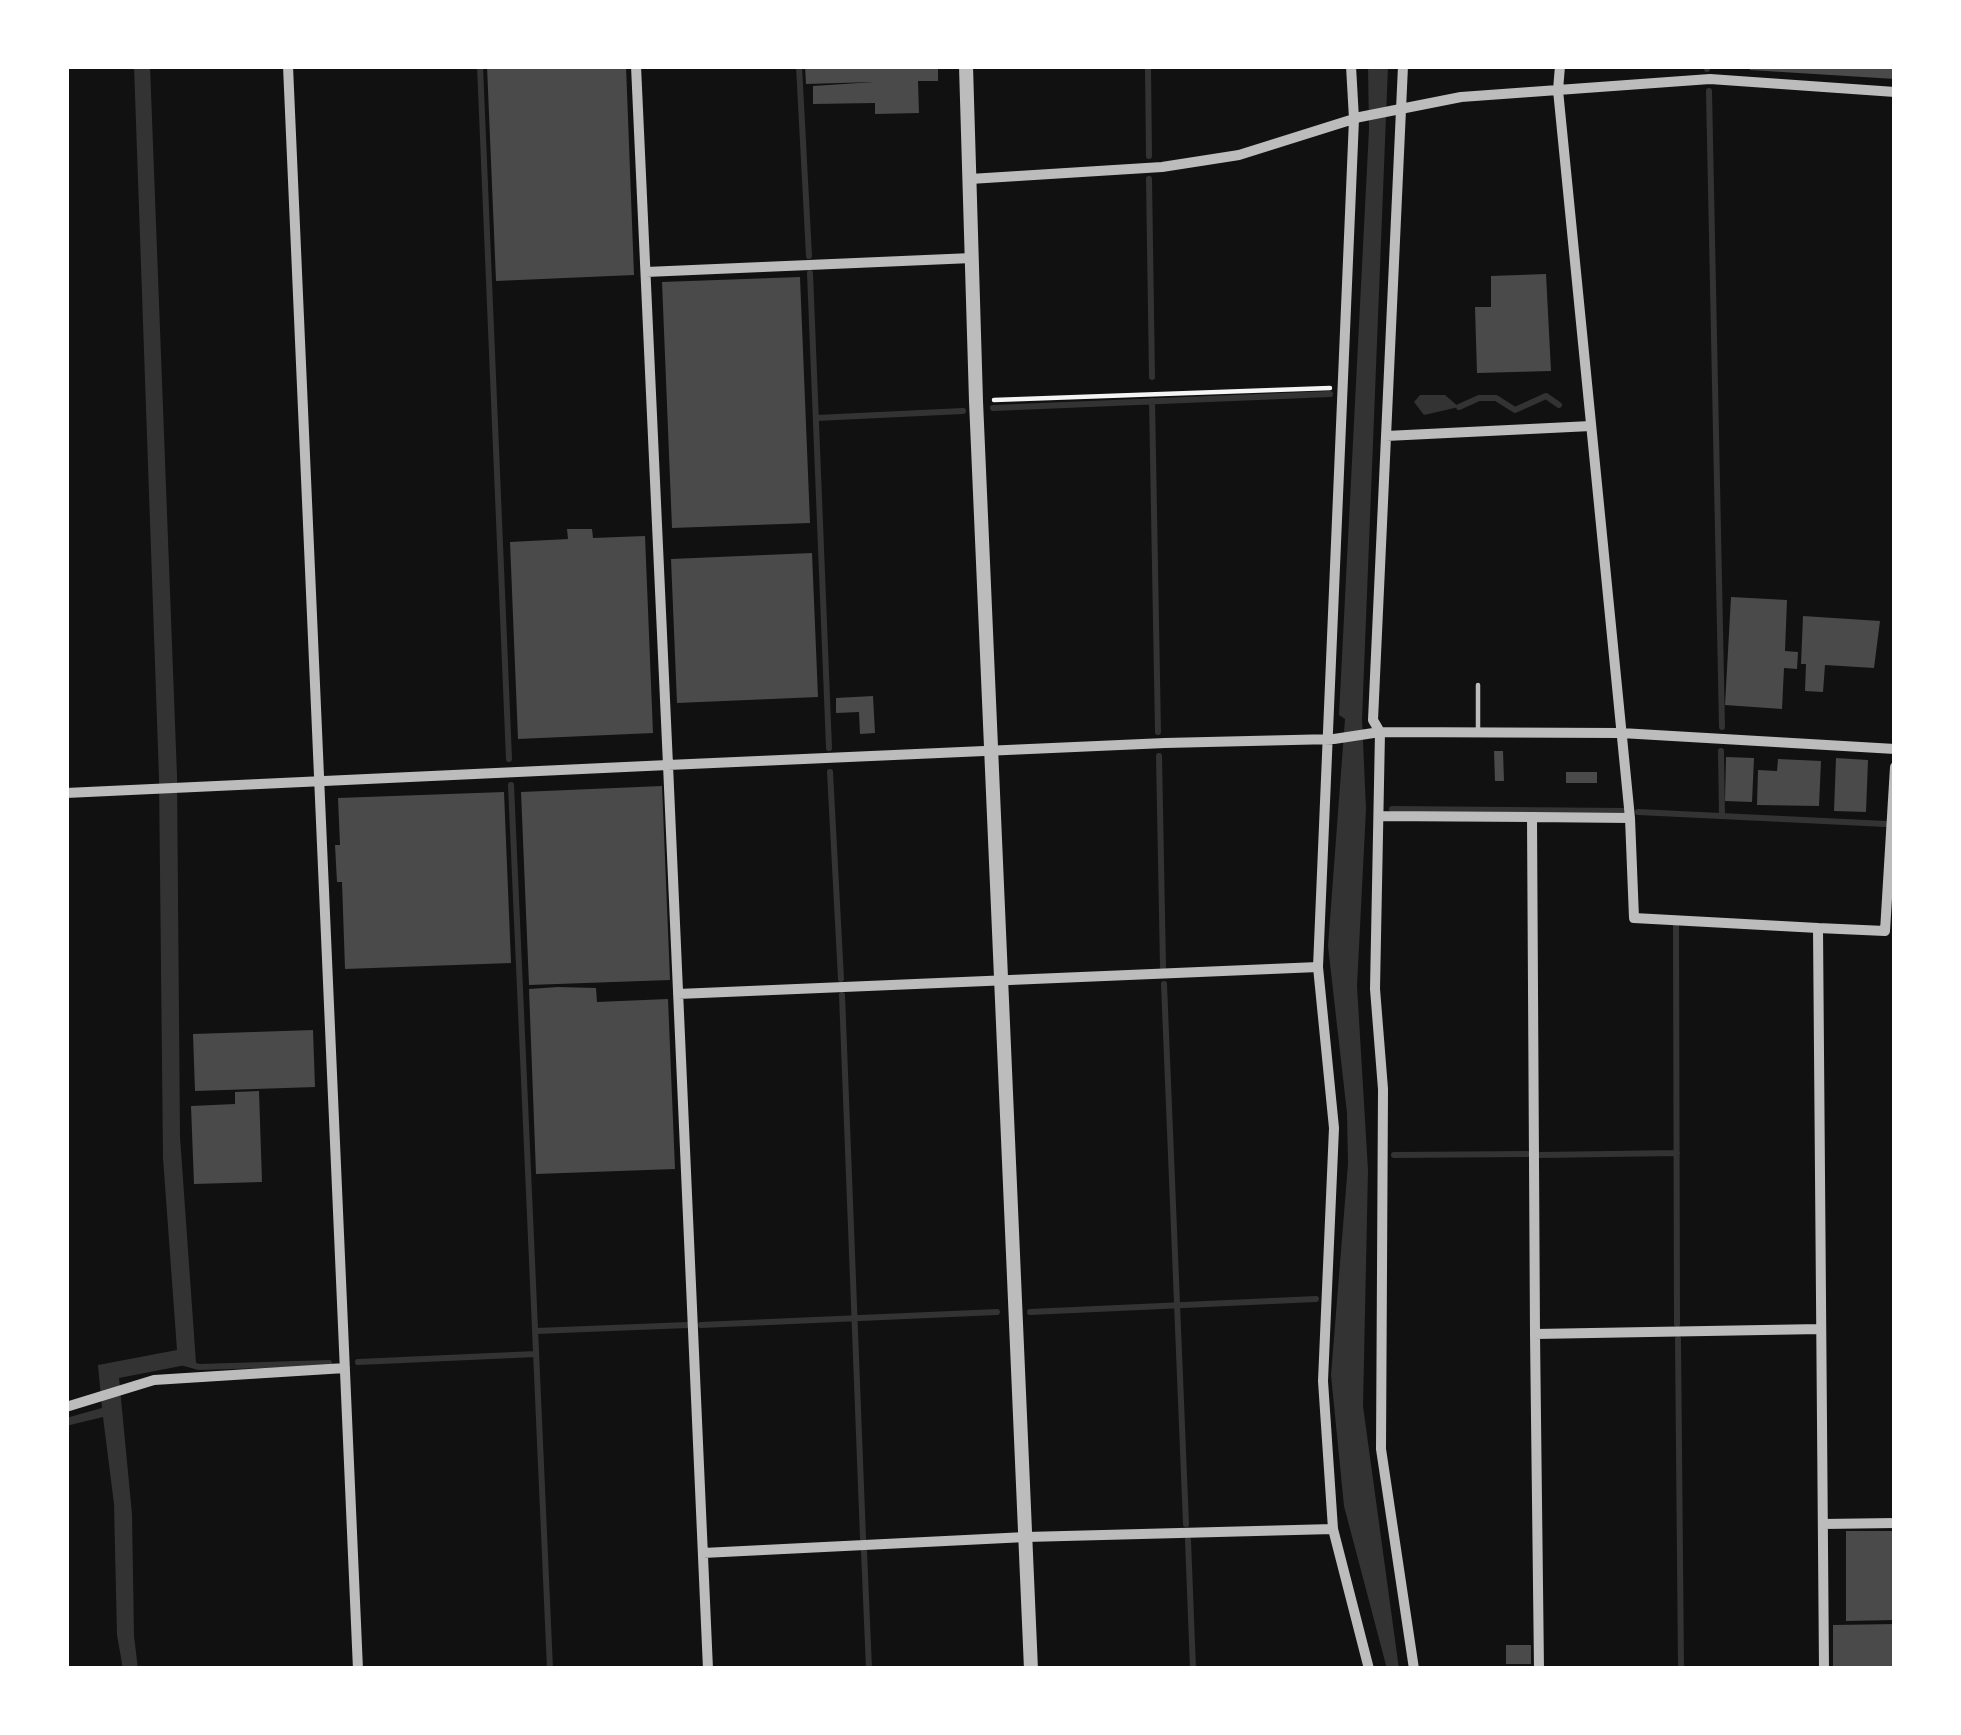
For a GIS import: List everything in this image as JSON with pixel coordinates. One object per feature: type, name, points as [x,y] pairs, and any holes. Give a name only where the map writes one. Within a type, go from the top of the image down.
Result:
[{"type":"street","points":[[288,66],[358,1669]]},
{"type":"street","points":[[636,66],[708,1669]]},
{"type":"street","points":[[966,66],[1031,1669]]},
{"type":"street","points":[[1351,66],[1357,118],[1318,967],[1334,1128],[1323,1381],[1333,1528],[1369,1669]]},
{"type":"street","points":[[1403,66],[1396,108],[1373,720],[1378,816],[1375,989],[1383,1089],[1385,1257],[1381,1450],[1414,1669]]},
{"type":"street","points":[[1560,66],[1558,90],[1630,818],[1634,917],[1890,931],[1895,767]]},
{"type":"street","points":[[970,179],[1162,167],[1239,155],[1357,118],[1461,97],[1710,79],[1895,92]]},
{"type":"street","points":[[646,272],[972,258]]},
{"type":"street","points":[[1386,436],[1591,426]]},
{"type":"street","points":[[66,793],[1330,739],[1374,733],[1622,733],[1895,749]]},
{"type":"street","points":[[1378,816],[1630,818]]},
{"type":"street","points":[[1532,817],[1539,1669]]},
{"type":"street","points":[[1817,928],[1824,1669]]},
{"type":"street","points":[[678,994],[1318,967]]},
{"type":"street","points":[[1535,1334],[1821,1329]]},
{"type":"street","points":[[66,1407],[154,1380],[345,1368]]},
{"type":"street","points":[[1823,1524],[1895,1523]]},
{"type":"street","points":[[703,1553],[1333,1528]]},
{"type":"lane","points":[[1478,685],[1478,733]]},
{"type":"path","points":[[976,401],[1342,388]]},
{"type":"shaded area","points":[[134,66],[150,66],[177,776],[180,1137],[196,1363],[119,1378],[132,1514],[138,1669],[123,1669],[117,1635],[114,1504],[103,1417],[66,1426],[66,1418],[102,1408],[98,1365],[177,1350],[163,1158],[159,778]]},
{"type":"shaded area","points":[[1368,66],[1388,66],[1362,719],[1366,809],[1357,986],[1368,1170],[1363,1406],[1399,1669],[1387,1669],[1344,1506],[1331,1375],[1348,1164],[1347,1113],[1328,946],[1345,719],[1339,715],[1369,129]]},
{"type":"shaded area","points":[[1420,395],[1445,395],[1459,407],[1424,415],[1414,402]]},
{"type":"building","points":[[487,66],[626,66],[634,275],[496,281]]},
{"type":"building","points":[[805,66],[938,66],[938,81],[918,81],[919,113],[875,114],[875,103],[813,104],[813,86],[874,82],[806,84]]},
{"type":"building","points":[[1750,66],[1895,66],[1895,79],[1750,70]]},
{"type":"building","points":[[1546,274],[1551,371],[1477,373],[1475,307],[1491,307],[1491,276]]},
{"type":"building","points":[[800,277],[810,523],[672,528],[662,282]]},
{"type":"building","points":[[567,529],[592,529],[593,538],[645,536],[653,733],[518,739],[510,542],[568,539]]},
{"type":"building","points":[[812,553],[818,697],[677,703],[671,559]]},
{"type":"building","points":[[1731,597],[1787,600],[1785,651],[1798,652],[1797,669],[1784,668],[1782,709],[1725,705]]},
{"type":"building","points":[[1803,616],[1880,621],[1874,668],[1825,665],[1823,692],[1805,691]]},
{"type":"building","points":[[873,696],[875,733],[860,734],[859,712],[836,713],[836,698]]},
{"type":"building","points":[[1494,751],[1503,751],[1504,781],[1495,781]]},
{"type":"building","points":[[1726,757],[1754,758],[1752,802],[1725,801]]},
{"type":"building","points":[[1836,758],[1868,760],[1866,812],[1834,811]]},
{"type":"building","points":[[1778,759],[1821,761],[1819,806],[1757,805],[1758,770],[1777,771]]},
{"type":"building","points":[[1566,772],[1597,772],[1597,783],[1566,783]]},
{"type":"building","points":[[662,786],[670,980],[529,985],[521,792]]},
{"type":"building","points":[[504,792],[511,963],[345,969],[342,882],[337,882],[335,845],[340,845],[338,798]]},
{"type":"building","points":[[596,988],[597,1002],[668,999],[675,1169],[536,1174],[529,989]]},
{"type":"building","points":[[313,1030],[315,1087],[195,1091],[193,1034]]},
{"type":"building","points":[[259,1091],[262,1182],[194,1184],[191,1106],[235,1104],[235,1092]]},
{"type":"building","points":[[1846,1531],[1895,1531],[1895,1620],[1846,1621]]},
{"type":"building","points":[[1895,1624],[1895,1669],[1833,1669],[1833,1625]]},
{"type":"building","points":[[1506,1645],[1531,1645],[1531,1664],[1506,1664]]},
{"type":"waterway","points":[[480,66],[509,759]]},
{"type":"waterway","points":[[799,66],[809,256]]},
{"type":"waterway","points":[[1148,66],[1149,156]]},
{"type":"waterway","points":[[1709,91],[1722,727]]},
{"type":"waterway","points":[[1149,179],[1152,377]]},
{"type":"waterway","points":[[810,273],[829,748]]},
{"type":"waterway","points":[[993,408],[1330,394]]},
{"type":"waterway","points":[[1459,407],[1479,398],[1496,398],[1515,410],[1546,396],[1559,405]]},
{"type":"waterway","points":[[1152,401],[1158,732]]},
{"type":"waterway","points":[[816,418],[963,411]]},
{"type":"waterway","points":[[1721,751],[1722,816]]},
{"type":"waterway","points":[[1159,756],[1163,967]]},
{"type":"waterway","points":[[830,772],[841,979]]},
{"type":"waterway","points":[[511,785],[550,1669]]},
{"type":"waterway","points":[[1392,809],[1625,811]]},
{"type":"waterway","points":[[1638,812],[1886,824]]},
{"type":"waterway","points":[[1895,884],[1895,924]]},
{"type":"waterway","points":[[1676,926],[1677,1324]]},
{"type":"waterway","points":[[1164,984],[1186,1524]]},
{"type":"waterway","points":[[842,995],[863,1538]]},
{"type":"waterway","points":[[1540,1155],[1677,1153]]},
{"type":"waterway","points":[[1394,1155],[1527,1154]]},
{"type":"waterway","points":[[1030,1312],[1316,1299]]},
{"type":"waterway","points":[[701,1325],[997,1312]]},
{"type":"waterway","points":[[536,1331],[688,1325]]},
{"type":"waterway","points":[[1678,1339],[1681,1669]]},
{"type":"waterway","points":[[358,1362],[536,1354]]},
{"type":"waterway","points":[[185,1363],[199,1367],[329,1363]]},
{"type":"waterway","points":[[1188,1540],[1193,1669]]},
{"type":"waterway","points":[[864,1551],[869,1669]]}]
